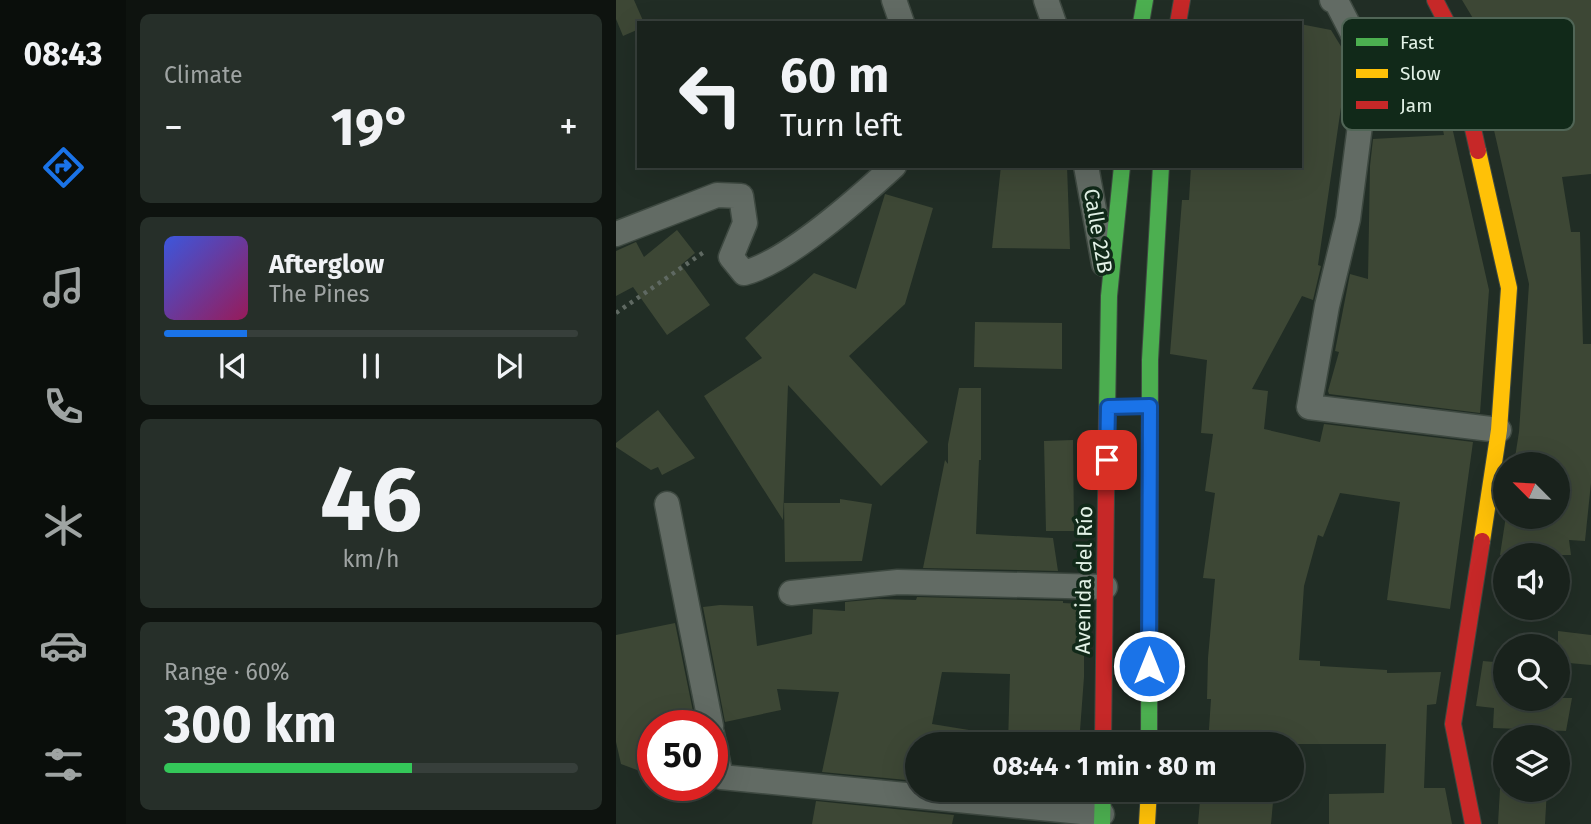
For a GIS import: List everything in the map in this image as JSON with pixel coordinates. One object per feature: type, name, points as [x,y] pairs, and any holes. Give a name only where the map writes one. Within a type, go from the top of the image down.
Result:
[{"type":"main road","points":[[1142,21],[1145,0]]},
{"type":"main road","points":[[1178,21],[1182,0]]},
{"type":"main road","points":[[1435,0],[1444,18]]},
{"type":"main road","points":[[1473,130],[1509,288],[1499,430],[1453,724],[1473,824]]},
{"type":"main road","name":"Avenida del Río","points":[[1104,732],[1114,570],[1108,407],[1109,296],[1122,168]]},
{"type":"main road","points":[[1149,732],[1150,406],[1161,168]]},
{"type":"main road","points":[[1108,407],[1150,406]]},
{"type":"main road","points":[[1114,570],[1149,561]]},
{"type":"main road","points":[[1147,824],[1148,802]]},
{"type":"street","points":[[894,0],[901,21]]},
{"type":"street","points":[[1046,0],[1053,21]]},
{"type":"street","points":[[1332,0],[1336,1],[1345,18]]},
{"type":"street","points":[[1359,130],[1348,219],[1327,306],[1310,407],[1499,430]]},
{"type":"street","points":[[616,234],[717,195],[741,196],[746,223],[731,257],[744,273],[763,268],[854,202],[892,168]]},
{"type":"street","name":"Calle 22B","points":[[1086,168],[1109,296]]},
{"type":"street","points":[[667,504],[708,710]]},
{"type":"street","points":[[791,593],[898,582],[1114,570]]},
{"type":"street","points":[[728,778],[1102,819]]},
{"type":"path","points":[[616,313],[746,223]]},
{"type":"building","points":[[616,0],[634,0],[643,21],[637,21],[637,30],[623,36],[616,19]]},
{"type":"building","points":[[1462,0],[1591,0],[1591,174],[1562,177],[1571,232],[1580,232],[1583,344],[1591,344],[1591,483],[1585,541],[1502,543],[1504,529],[1570,529],[1570,452],[1516,452],[1529,284],[1494,130],[1574,130],[1574,18],[1473,18]]},
{"type":"building","points":[[1302,24],[1331,30],[1342,48],[1342,100],[1318,265],[1321,266],[1313,300],[1302,296],[1252,389],[1268,391],[1264,429],[1320,442],[1324,424],[1473,442],[1450,609],[1387,600],[1400,502],[1340,493],[1323,537],[1318,535],[1304,586],[1299,660],[1320,661],[1320,666],[1387,670],[1387,673],[1441,672],[1436,704],[1427,705],[1424,788],[1445,788],[1452,824],[1329,824],[1329,794],[1384,793],[1386,744],[1304,744],[1304,732],[1209,732],[1211,699],[1207,699],[1208,658],[1215,579],[1203,578],[1215,493],[1205,491],[1213,434],[1201,433],[1207,360],[1170,354],[1182,200],[1189,200],[1191,168],[1302,168]]},
{"type":"building","points":[[1443,130],[1453,130],[1489,290],[1480,413],[1329,394],[1339,352],[1335,351],[1350,274],[1368,279],[1373,139],[1444,135]]},
{"type":"building","points":[[1001,168],[1067,168],[1070,249],[992,248]]},
{"type":"building","points":[[885,194],[933,208],[905,304],[849,356],[928,442],[881,486],[788,385],[783,520],[704,396],[762,358],[745,338],[814,273],[856,289]]},
{"type":"building","points":[[677,230],[695,253],[681,265],[710,305],[667,335],[633,287],[616,296],[616,251],[636,242],[644,257]]},
{"type":"building","points":[[975,322],[1062,323],[1062,369],[974,367]]},
{"type":"building","points":[[959,388],[981,388],[981,460],[976,534],[1053,538],[1058,571],[923,568],[945,460],[948,464],[948,444]]},
{"type":"building","points":[[658,410],[695,458],[662,475],[658,467],[651,470],[616,447],[616,443]]},
{"type":"building","points":[[1073,440],[1074,531],[1046,531],[1044,441]]},
{"type":"building","points":[[840,499],[872,504],[862,561],[785,562],[784,503],[840,503]]},
{"type":"building","points":[[917,597],[1063,601],[1081,604],[1080,624],[1084,624],[1084,677],[1080,732],[1008,732],[1010,674],[942,672],[932,724],[969,732],[905,732],[905,780],[822,772],[839,692],[777,689],[781,710],[728,721],[728,710],[723,710],[703,607],[753,606],[757,646],[812,634],[813,609],[845,611],[845,602],[916,600]]},
{"type":"building","points":[[675,623],[693,710],[637,710],[637,770],[621,764],[616,742],[616,635]]},
{"type":"building","points":[[1558,631],[1591,635],[1591,665],[1570,663],[1570,634],[1558,634]]},
{"type":"building","points":[[1483,661],[1493,662],[1493,708],[1476,706]]},
{"type":"building","points":[[1494,711],[1570,711],[1567,725],[1493,725]]},
{"type":"building","points":[[816,801],[954,815],[952,824],[812,824]]},
{"type":"building","points":[[1200,802],[1273,802],[1271,824],[1198,824]]},
{"type":"building","points":[[1499,802],[1546,802],[1545,824],[1498,824]]},
{"type":"traffic: fast","points":[[1141,21],[1145,0]]},
{"type":"traffic: fast","points":[[1107,413],[1109,296],[1122,168]]},
{"type":"traffic: fast","points":[[1149,732],[1150,360],[1161,168]]},
{"type":"traffic: fast","points":[[1102,824],[1103,802]]},
{"type":"traffic: slow","points":[[1478,151],[1509,288],[1499,430],[1482,541]]},
{"type":"traffic: slow","points":[[1147,824],[1148,802]]},
{"type":"traffic: jam","points":[[1178,21],[1182,0]]},
{"type":"traffic: jam","points":[[1435,0],[1444,18]]},
{"type":"traffic: jam","points":[[1473,130],[1478,151]]},
{"type":"traffic: jam","points":[[1103,732],[1107,413]]},
{"type":"traffic: jam","points":[[1473,824],[1453,724],[1482,541]]},
{"type":"route","points":[[1107,460],[1108,407],[1150,406],[1149,666]]}]
